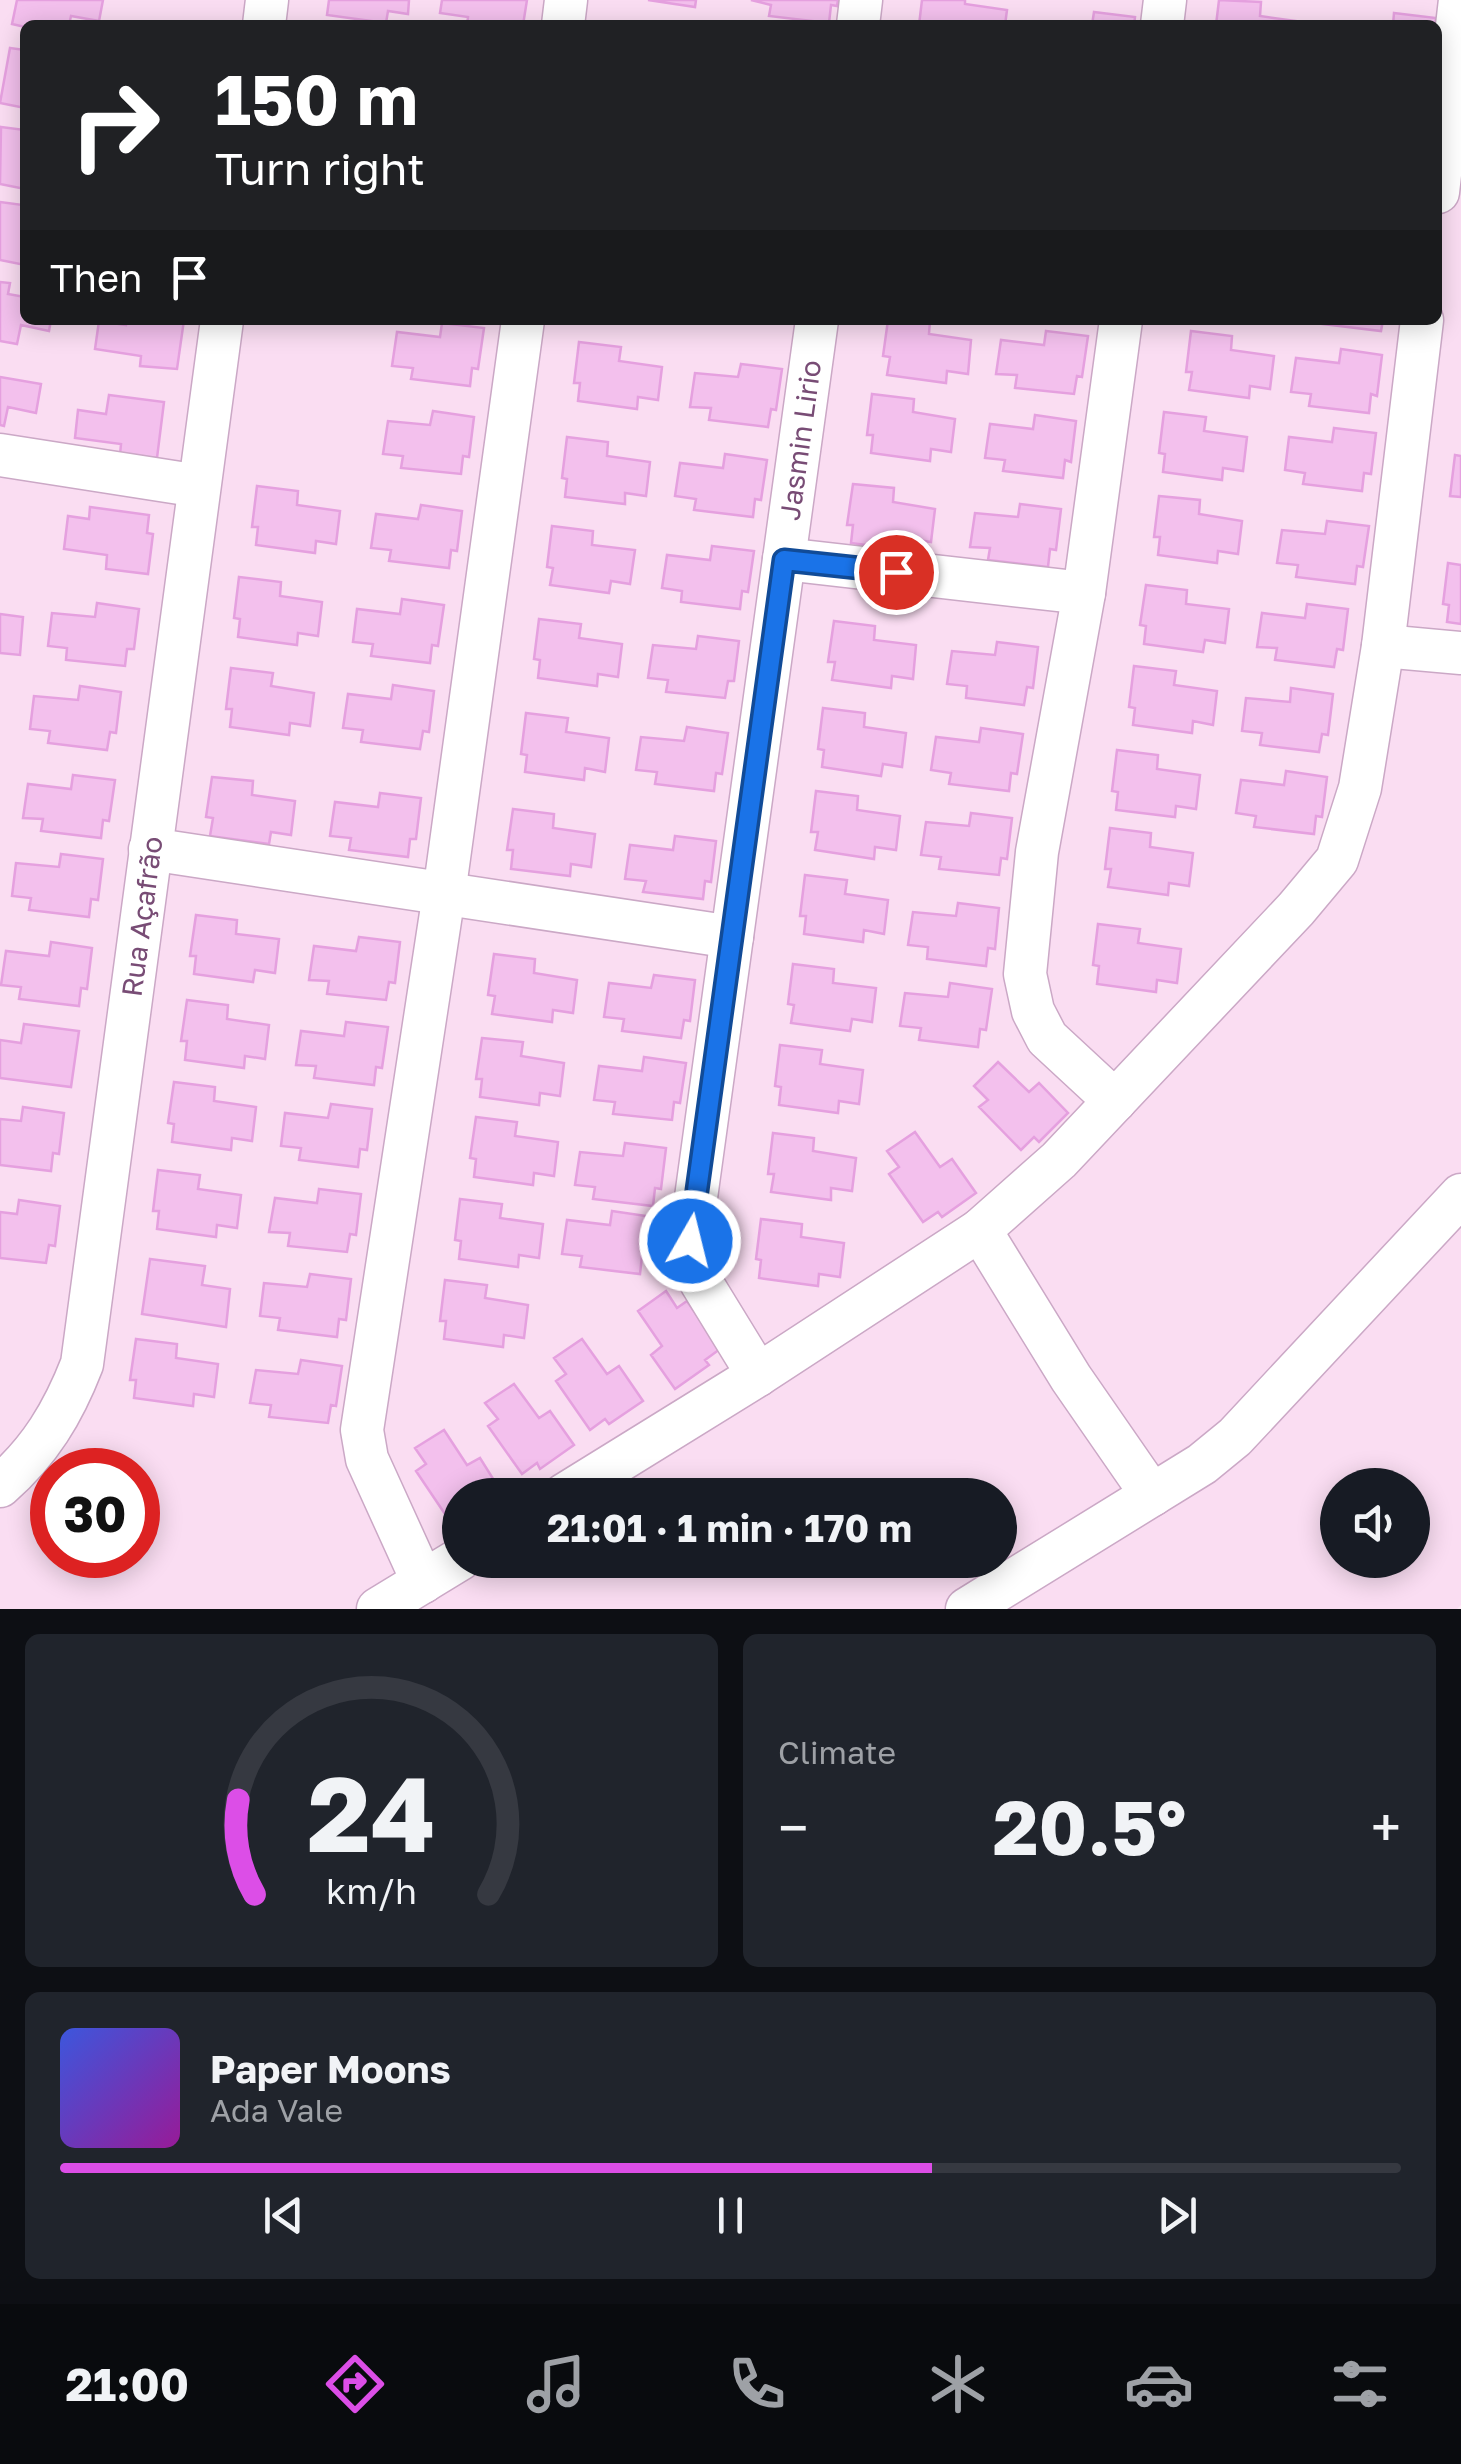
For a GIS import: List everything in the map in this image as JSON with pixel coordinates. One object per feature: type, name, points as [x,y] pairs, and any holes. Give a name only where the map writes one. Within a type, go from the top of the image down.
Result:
[{"type":"street","points":[[1442,157],[1460,0]]},
{"type":"street","name":"Rua Açafrão","points":[[0,1486],[42,1446],[66,1408],[82,1364],[221,325]]},
{"type":"street","points":[[422,1582],[366,1458],[362,1430],[444,894],[521,325]]},
{"type":"street","name":"Jasmin Lirio","points":[[758,1375],[701,1282],[690,1241],[816,325]]},
{"type":"street","points":[[1115,1102],[1047,1038],[1032,1012],[1025,974],[1036,852],[1084,592],[1120,325]]},
{"type":"street","points":[[591,1478],[980,1230],[1059,1160],[1115,1102],[1296,910],[1337,860],[1360,788],[1383,646],[1421,325]]},
{"type":"street","points":[[0,455],[198,486]]},
{"type":"street","points":[[784,560],[1084,592]]},
{"type":"street","points":[[1383,646],[1461,653]]},
{"type":"street","points":[[150,850],[732,938]]},
{"type":"street","points":[[967,1609],[1202,1464],[1235,1437],[1461,1195]]},
{"type":"street","points":[[980,1230],[1072,1378],[1152,1495]]},
{"type":"street","points":[[378,1609],[442,1570]]},
{"type":"shaded area","points":[[0,0],[1461,0],[1461,1605],[1457,1609],[0,1609]]},
{"type":"building","points":[[17,0],[103,0],[99,20],[71,16],[70,20],[20,20],[20,26],[12,24]]},
{"type":"building","points":[[329,0],[409,0],[408,14],[388,11],[386,20],[327,15]]},
{"type":"building","points":[[442,0],[527,0],[524,20],[468,20],[468,17],[440,13]]},
{"type":"building","points":[[648,0],[696,0],[695,7]]},
{"type":"building","points":[[751,0],[838,0],[837,6],[831,5],[829,20],[769,16],[771,5]]},
{"type":"building","points":[[922,0],[965,0],[965,4],[1007,10],[1006,20],[920,20]]},
{"type":"building","points":[[1219,0],[1261,2],[1260,16],[1289,20],[1217,20]]},
{"type":"building","points":[[1094,12],[1135,17],[1135,20],[1093,20]]},
{"type":"building","points":[[1394,13],[1436,18],[1436,20],[1393,20]]},
{"type":"building","points":[[10,48],[20,49],[20,107],[0,103]]},
{"type":"building","points":[[1,127],[20,129],[20,188],[0,184]]},
{"type":"building","points":[[0,202],[20,205],[20,264],[0,260]]},
{"type":"building","points":[[0,282],[10,283],[8,294],[20,296],[21,325],[17,344],[0,341]]},
{"type":"building","points":[[21,325],[50,325],[49,331]]},
{"type":"building","points":[[98,325],[183,325],[177,369],[140,366],[141,356],[95,349]]},
{"type":"building","points":[[442,325],[484,328],[478,369],[472,368],[470,386],[411,379],[413,368],[392,366],[397,332],[440,337]]},
{"type":"building","points":[[887,325],[930,325],[929,334],[971,340],[968,374],[947,371],[946,383],[887,375],[890,357],[883,356]]},
{"type":"building","points":[[1330,325],[1382,325],[1381,331]]},
{"type":"building","points":[[1046,331],[1088,336],[1082,377],[1077,376],[1074,394],[1015,388],[1017,375],[996,374],[1001,340],[1044,345]]},
{"type":"building","points":[[1191,331],[1232,336],[1231,350],[1274,356],[1270,389],[1250,386],[1249,398],[1189,390],[1192,372],[1186,372]]},
{"type":"building","points":[[579,342],[621,347],[619,361],[662,367],[658,400],[638,397],[637,409],[578,401],[580,383],[574,383]]},
{"type":"building","points":[[1341,349],[1382,355],[1377,396],[1371,394],[1369,413],[1309,406],[1311,394],[1291,392],[1296,358],[1339,363]]},
{"type":"building","points":[[741,364],[782,369],[776,410],[771,409],[768,427],[709,420],[711,408],[690,407],[695,373],[738,377]]},
{"type":"building","points":[[0,377],[41,384],[36,413],[8,407],[4,426],[0,425]]},
{"type":"building","points":[[872,394],[914,399],[913,412],[955,419],[951,452],[931,449],[930,461],[871,453],[873,435],[867,435]]},
{"type":"building","points":[[109,395],[164,402],[157,458],[120,455],[121,444],[75,438],[78,410],[106,414]]},
{"type":"building","points":[[433,411],[474,417],[469,457],[463,456],[461,474],[401,468],[403,456],[383,454],[388,421],[430,425]]},
{"type":"building","points":[[1164,412],[1206,417],[1204,431],[1247,437],[1243,471],[1223,468],[1222,480],[1163,472],[1165,454],[1159,453]]},
{"type":"building","points":[[1035,415],[1076,421],[1071,462],[1065,460],[1063,478],[1003,471],[1005,460],[985,458],[990,424],[1033,429]]},
{"type":"building","points":[[1334,428],[1376,433],[1371,474],[1364,473],[1362,491],[1303,484],[1305,473],[1285,470],[1289,437],[1332,442]]},
{"type":"building","points":[[567,437],[608,442],[607,456],[650,462],[646,496],[625,493],[625,504],[565,497],[567,479],[562,478]]},
{"type":"building","points":[[725,454],[767,460],[761,500],[755,499],[753,517],[694,510],[696,499],[675,496],[680,463],[723,468]]},
{"type":"building","points":[[1455,455],[1461,456],[1461,497],[1450,496]]},
{"type":"building","points":[[853,484],[894,488],[893,502],[935,509],[931,542],[912,539],[910,551],[851,543],[853,525],[847,525]]},
{"type":"building","points":[[257,486],[298,491],[297,505],[340,511],[336,544],[316,541],[315,553],[256,545],[258,527],[252,527]]},
{"type":"building","points":[[1159,496],[1200,500],[1199,514],[1242,521],[1238,554],[1218,551],[1217,563],[1158,555],[1160,537],[1154,537]]},
{"type":"building","points":[[1020,504],[1061,509],[1056,550],[1050,549],[1048,567],[988,560],[990,548],[970,547],[975,513],[1018,517]]},
{"type":"building","points":[[421,505],[462,511],[457,551],[451,550],[449,568],[389,561],[391,550],[371,548],[376,514],[418,519]]},
{"type":"building","points":[[90,507],[149,515],[147,533],[153,534],[148,574],[106,569],[107,555],[64,549],[68,516],[89,519]]},
{"type":"building","points":[[1327,521],[1369,526],[1363,567],[1357,566],[1355,584],[1296,577],[1298,565],[1277,563],[1282,530],[1325,534]]},
{"type":"building","points":[[552,526],[593,531],[592,545],[635,550],[630,584],[611,581],[609,593],[550,585],[553,568],[547,567]]},
{"type":"building","points":[[712,546],[754,551],[748,592],[742,591],[740,609],[681,602],[682,591],[662,588],[667,555],[710,560]]},
{"type":"building","points":[[1448,563],[1461,565],[1461,624],[1447,622],[1449,605],[1443,604]]},
{"type":"building","points":[[239,577],[281,582],[280,596],[322,602],[318,636],[298,633],[297,645],[238,637],[240,619],[234,618]]},
{"type":"building","points":[[1146,585],[1187,590],[1186,604],[1229,609],[1225,643],[1205,640],[1203,652],[1144,644],[1146,626],[1140,625]]},
{"type":"building","points":[[402,599],[444,605],[438,646],[432,645],[430,663],[371,656],[373,644],[353,642],[357,609],[400,614]]},
{"type":"building","points":[[97,603],[139,609],[134,649],[127,649],[125,666],[66,660],[67,648],[48,646],[52,613],[95,617]]},
{"type":"building","points":[[1307,604],[1348,609],[1343,650],[1337,649],[1334,667],[1275,660],[1277,648],[1257,647],[1262,613],[1305,618]]},
{"type":"building","points":[[0,614],[23,617],[20,655],[0,653]]},
{"type":"building","points":[[539,619],[581,624],[579,638],[622,644],[618,677],[598,674],[597,686],[538,678],[540,660],[534,659]]},
{"type":"building","points":[[834,621],[875,626],[874,640],[916,645],[913,679],[892,676],[891,688],[832,680],[835,662],[828,662]]},
{"type":"building","points":[[698,636],[739,641],[734,681],[728,681],[725,698],[666,692],[668,680],[648,678],[653,645],[696,649]]},
{"type":"building","points":[[997,642],[1038,647],[1033,688],[1027,687],[1024,705],[966,698],[967,686],[947,684],[952,651],[995,655]]},
{"type":"building","points":[[1134,666],[1176,671],[1174,685],[1217,691],[1213,725],[1193,721],[1192,733],[1133,725],[1135,708],[1129,707]]},
{"type":"building","points":[[231,668],[273,673],[271,686],[314,693],[310,726],[290,723],[289,735],[230,727],[232,709],[226,709]]},
{"type":"building","points":[[393,685],[434,691],[429,732],[423,731],[420,749],[361,742],[363,730],[343,728],[348,694],[391,699]]},
{"type":"building","points":[[80,686],[121,692],[116,733],[110,732],[107,750],[48,743],[50,731],[30,729],[34,696],[78,700]]},
{"type":"building","points":[[1291,688],[1333,694],[1328,735],[1322,734],[1319,752],[1260,745],[1262,733],[1242,731],[1246,698],[1290,702]]},
{"type":"building","points":[[823,708],[865,713],[864,727],[906,733],[902,767],[883,764],[881,776],[822,767],[824,750],[818,749]]},
{"type":"building","points":[[526,713],[568,718],[566,732],[609,738],[605,772],[585,768],[584,780],[525,772],[527,755],[521,754]]},
{"type":"building","points":[[687,727],[728,733],[722,774],[716,773],[714,791],[655,784],[657,772],[636,770],[641,737],[684,741]]},
{"type":"building","points":[[981,728],[1023,734],[1017,774],[1011,773],[1009,791],[949,784],[951,773],[931,770],[936,737],[979,742]]},
{"type":"building","points":[[1117,750],[1158,755],[1157,769],[1200,775],[1196,809],[1176,806],[1175,817],[1116,810],[1118,792],[1112,791]]},
{"type":"building","points":[[1286,771],[1327,777],[1322,817],[1316,816],[1314,834],[1254,827],[1256,816],[1236,813],[1241,780],[1284,785]]},
{"type":"building","points":[[73,775],[115,780],[109,821],[103,820],[101,838],[41,831],[43,819],[23,818],[28,784],[71,789]]},
{"type":"building","points":[[212,777],[253,781],[252,795],[295,801],[291,835],[271,832],[269,844],[210,836],[213,818],[206,817]]},
{"type":"building","points":[[816,791],[858,796],[857,810],[900,816],[896,850],[875,847],[874,859],[815,850],[818,832],[811,832]]},
{"type":"building","points":[[380,793],[421,798],[416,839],[410,839],[408,857],[349,850],[351,838],[330,836],[335,802],[378,807]]},
{"type":"building","points":[[513,809],[554,814],[553,828],[595,834],[591,867],[571,864],[570,876],[511,869],[513,850],[507,850]]},
{"type":"building","points":[[971,813],[1012,818],[1007,859],[1001,858],[999,875],[939,869],[941,857],[921,855],[926,822],[969,826]]},
{"type":"building","points":[[1110,828],[1151,833],[1150,847],[1193,853],[1189,886],[1169,883],[1168,895],[1108,887],[1111,869],[1105,869]]},
{"type":"building","points":[[675,836],[716,841],[711,882],[705,881],[703,899],[643,892],[646,881],[625,879],[630,845],[673,850]]},
{"type":"building","points":[[61,854],[103,859],[98,900],[91,899],[89,917],[29,910],[31,898],[12,896],[16,863],[59,867]]},
{"type":"building","points":[[805,875],[847,880],[845,894],[888,900],[884,934],[864,930],[863,942],[804,934],[806,916],[800,916]]},
{"type":"building","points":[[958,903],[999,908],[995,949],[988,948],[986,966],[927,959],[928,947],[908,945],[913,912],[956,916]]},
{"type":"building","points":[[196,915],[237,920],[236,934],[279,939],[275,973],[255,970],[253,982],[194,974],[196,956],[190,956]]},
{"type":"building","points":[[1098,924],[1140,929],[1138,943],[1181,949],[1177,983],[1157,980],[1156,992],[1097,984],[1099,966],[1093,965]]},
{"type":"building","points":[[359,937],[400,942],[395,983],[389,982],[386,1000],[327,994],[329,981],[309,980],[314,946],[356,951]]},
{"type":"building","points":[[51,942],[92,948],[87,989],[81,988],[79,1006],[19,999],[21,987],[1,985],[6,951],[49,956]]},
{"type":"building","points":[[494,954],[535,959],[534,973],[577,980],[573,1013],[553,1010],[552,1022],[492,1014],[495,996],[488,995]]},
{"type":"building","points":[[793,964],[834,969],[833,983],[876,988],[872,1022],[852,1019],[850,1031],[791,1023],[794,1005],[788,1004]]},
{"type":"building","points":[[654,975],[695,980],[690,1021],[684,1020],[681,1038],[622,1031],[624,1019],[604,1017],[609,983],[651,988]]},
{"type":"building","points":[[950,983],[992,989],[986,1030],[980,1029],[978,1047],[919,1040],[921,1028],[900,1026],[905,993],[948,997]]},
{"type":"building","points":[[187,1000],[228,1005],[227,1019],[269,1025],[265,1059],[245,1056],[244,1068],[185,1060],[187,1041],[181,1041]]},
{"type":"building","points":[[346,1022],[388,1027],[382,1068],[376,1067],[374,1085],[314,1078],[316,1066],[296,1065],[301,1031],[344,1036]]},
{"type":"building","points":[[24,1024],[79,1031],[71,1087],[0,1078],[0,1040],[21,1043]]},
{"type":"building","points":[[482,1038],[523,1042],[521,1056],[564,1063],[560,1096],[540,1093],[539,1105],[480,1097],[482,1079],[476,1079]]},
{"type":"building","points":[[780,1045],[822,1050],[820,1064],[863,1070],[859,1104],[839,1101],[838,1113],[779,1105],[781,1087],[775,1086]]},
{"type":"building","points":[[644,1057],[686,1063],[680,1103],[674,1102],[672,1120],[613,1114],[615,1102],[594,1100],[599,1066],[642,1071]]},
{"type":"building","points":[[998,1062],[1029,1092],[1039,1083],[1068,1113],[1039,1142],[1034,1137],[1021,1150],[979,1107],[988,1100],[974,1086]]},
{"type":"building","points":[[174,1082],[215,1087],[214,1101],[256,1107],[252,1141],[232,1138],[231,1150],[172,1142],[174,1124],[168,1123]]},
{"type":"building","points":[[331,1104],[372,1109],[367,1150],[360,1149],[358,1167],[299,1160],[301,1148],[281,1146],[285,1113],[328,1118]]},
{"type":"building","points":[[23,1107],[64,1113],[59,1154],[53,1153],[51,1171],[0,1165],[0,1119],[21,1121]]},
{"type":"building","points":[[476,1117],[517,1122],[515,1136],[558,1142],[554,1176],[534,1173],[533,1185],[474,1177],[476,1159],[470,1158]]},
{"type":"building","points":[[915,1132],[940,1167],[952,1159],[976,1193],[942,1217],[938,1212],[923,1222],[889,1174],[899,1167],[887,1151]]},
{"type":"building","points":[[773,1133],[814,1138],[813,1151],[856,1158],[852,1191],[831,1188],[831,1200],[771,1192],[774,1174],[768,1174]]},
{"type":"building","points":[[625,1143],[666,1148],[661,1189],[655,1188],[653,1206],[593,1199],[595,1187],[575,1185],[580,1152],[623,1156]]},
{"type":"building","points":[[158,1170],[200,1175],[198,1189],[241,1195],[237,1228],[217,1225],[216,1237],[157,1229],[159,1211],[153,1211]]},
{"type":"building","points":[[319,1189],[361,1194],[356,1235],[350,1234],[347,1252],[288,1246],[290,1233],[269,1232],[275,1198],[317,1203]]},
{"type":"building","points":[[460,1199],[502,1204],[500,1218],[543,1224],[539,1258],[519,1255],[518,1267],[459,1259],[461,1241],[455,1240]]},
{"type":"building","points":[[19,1200],[60,1206],[55,1246],[49,1245],[46,1263],[0,1258],[0,1212],[17,1214]]},
{"type":"building","points":[[612,1211],[653,1217],[648,1257],[642,1256],[640,1274],[580,1267],[582,1256],[562,1254],[567,1220],[610,1225]]},
{"type":"building","points":[[761,1219],[802,1224],[801,1237],[844,1243],[840,1277],[819,1274],[818,1286],[759,1278],[761,1260],[756,1259]]},
{"type":"building","points":[[150,1259],[205,1266],[202,1285],[230,1289],[226,1327],[142,1314]]},
{"type":"building","points":[[310,1274],[351,1279],[346,1320],[339,1319],[337,1337],[278,1330],[280,1318],[260,1316],[264,1283],[307,1287]]},
{"type":"building","points":[[445,1280],[487,1285],[485,1298],[528,1305],[524,1338],[504,1335],[503,1347],[444,1339],[446,1321],[440,1321]]},
{"type":"building","points":[[666,1291],[677,1308],[687,1301],[720,1349],[705,1360],[709,1365],[675,1389],[651,1355],[662,1346],[638,1311]]},
{"type":"building","points":[[136,1339],[177,1344],[176,1358],[218,1364],[214,1397],[194,1394],[193,1406],[134,1398],[136,1380],[130,1380]]},
{"type":"building","points":[[582,1339],[607,1374],[619,1366],[643,1401],[609,1424],[605,1419],[590,1430],[556,1381],[566,1374],[554,1358]]},
{"type":"building","points":[[301,1360],[342,1366],[336,1406],[331,1405],[328,1423],[269,1417],[271,1405],[250,1403],[256,1370],[298,1374]]},
{"type":"building","points":[[514,1384],[539,1418],[550,1411],[574,1445],[540,1469],[537,1463],[522,1474],[488,1426],[498,1419],[485,1403]]},
{"type":"building","points":[[444,1430],[467,1465],[480,1458],[493,1478],[442,1478],[442,1510],[416,1471],[426,1464],[415,1448]]},
{"type":"route","points":[[690,1241],[784,560],[896,572]]}]
